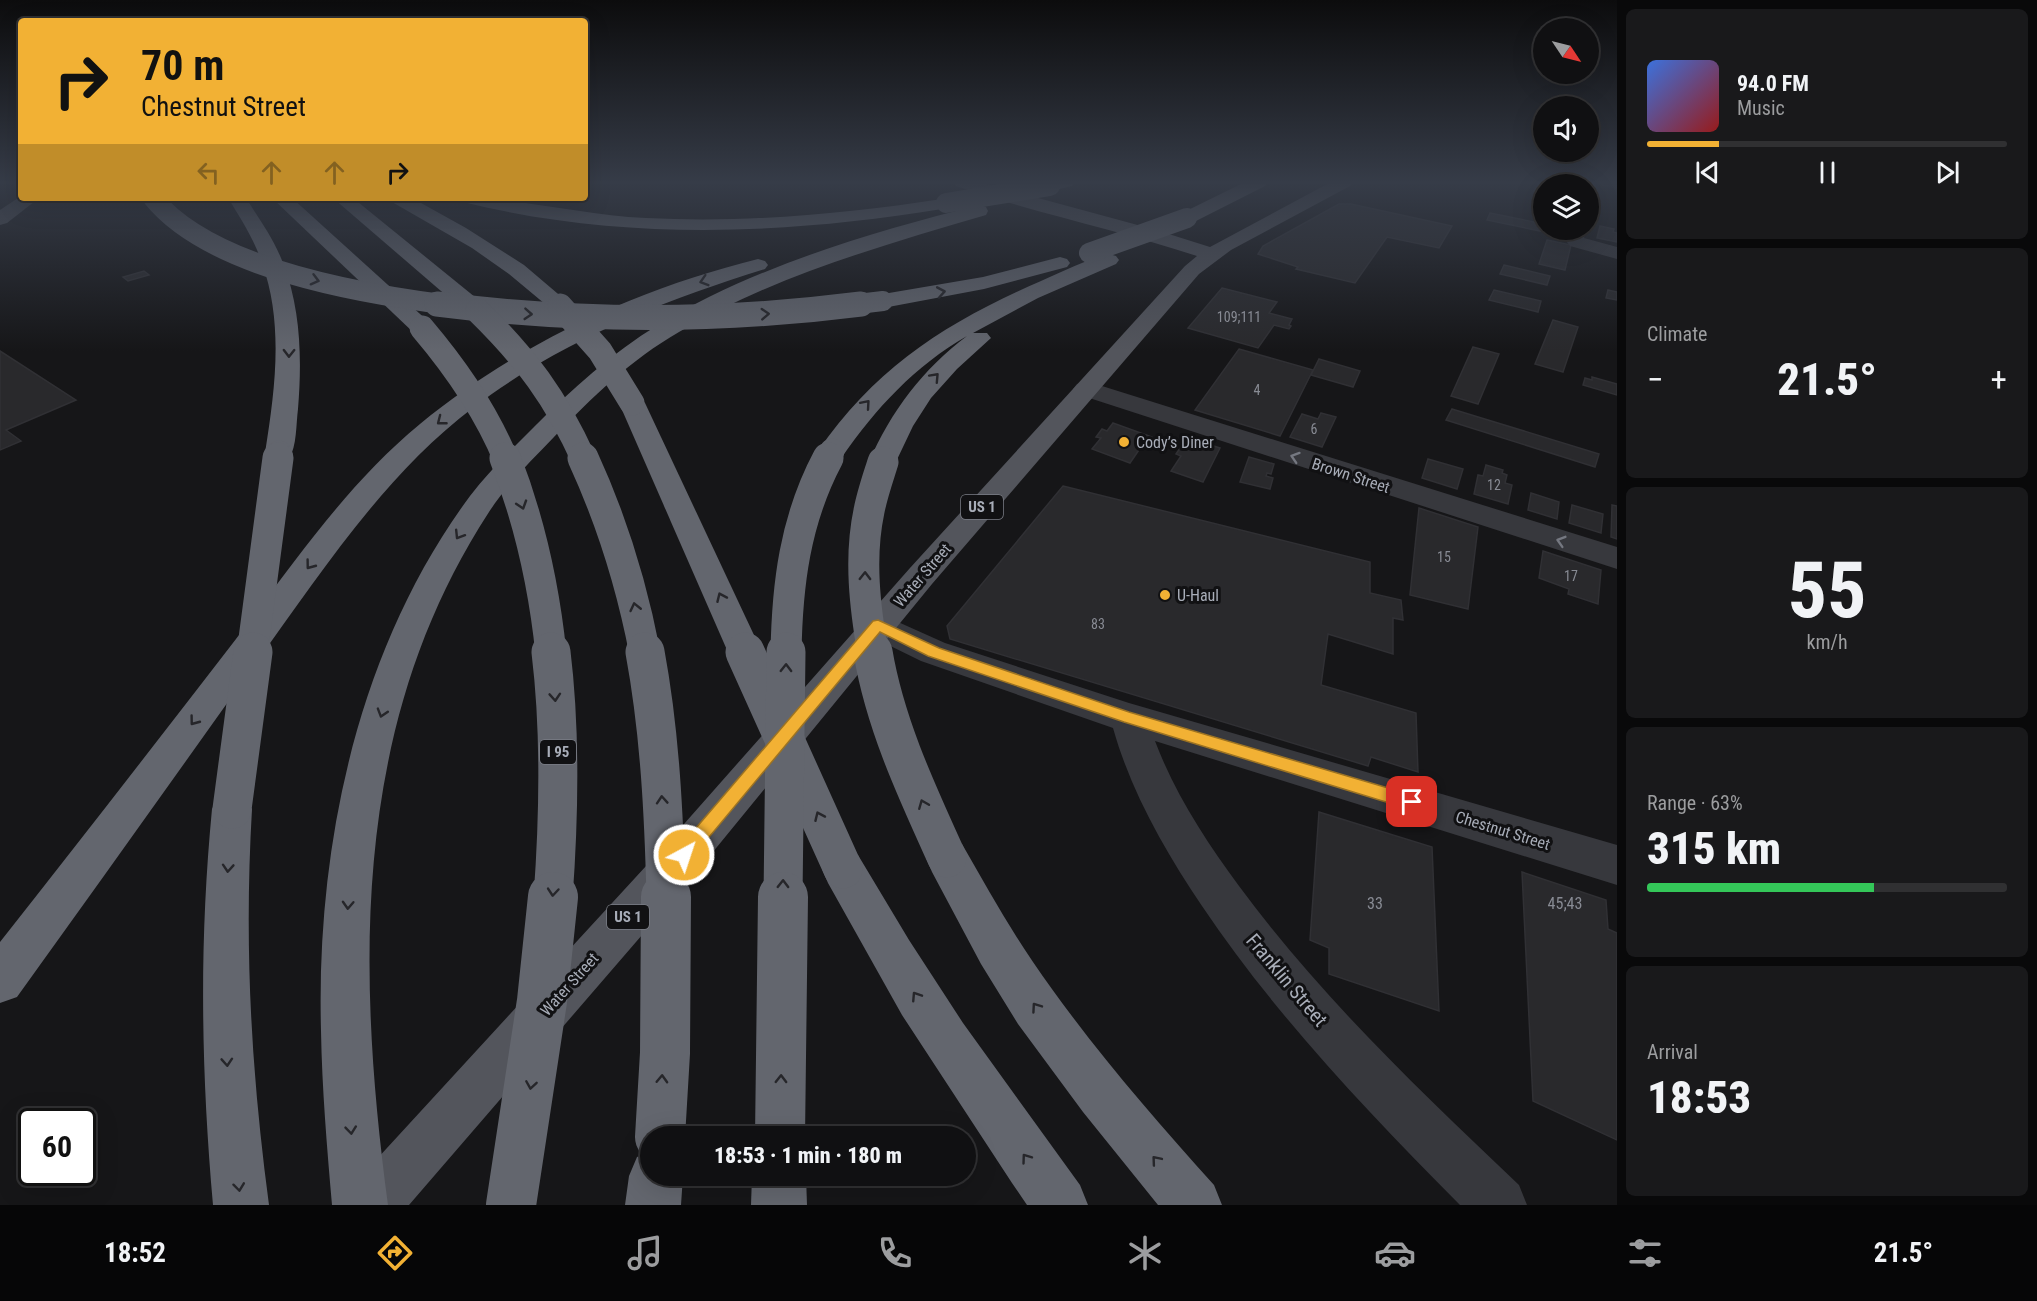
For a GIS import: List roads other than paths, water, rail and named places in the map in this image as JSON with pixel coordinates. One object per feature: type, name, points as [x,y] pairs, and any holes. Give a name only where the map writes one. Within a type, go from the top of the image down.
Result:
[{"type":"highway","points":[[205,238],[263,264],[349,289],[444,305],[561,316],[669,318],[780,313],[884,301],[953,290],[1099,257]]},
{"type":"highway","points":[[241,1205],[226,1056],[225,923],[232,809],[279,453],[288,367],[287,317],[277,275],[260,238]]},
{"type":"highway","name":"I 95","points":[[325,238],[422,328],[461,376],[492,429],[504,456],[528,522],[544,593],[558,742],[557,847],[533,1076],[511,1205]]},
{"type":"highway","points":[[390,238],[478,311],[509,342],[536,374],[560,411],[584,458],[607,508],[626,568],[643,642],[657,726],[665,832],[666,961],[660,1126]]},
{"type":"highway","points":[[471,238],[521,271],[553,299],[600,351],[632,403],[843,869],[912,989],[1060,1205]]},
{"type":"highway","points":[[0,980],[347,516],[377,480],[430,429],[460,405],[531,358],[627,308],[719,276],[841,238]]},
{"type":"highway","points":[[360,1205],[345,1072],[344,978],[349,890],[358,808],[373,743],[408,633],[429,587],[474,512],[528,448],[585,391],[637,350],[668,329],[727,297],[786,271],[873,238]]},
{"type":"highway","points":[[780,1126],[787,605],[796,536],[817,477],[844,430],[879,390],[925,352],[973,323],[1067,277],[1099,257],[1141,238]]},
{"type":"highway","points":[[1099,257],[1080,281],[994,327],[959,353],[928,384],[913,403],[890,444],[875,482],[868,525],[864,585],[875,662],[894,729],[947,858],[1015,977],[1062,1044],[1194,1205]]},
{"type":"highway","points":[[653,1205],[655,1186]]},
{"type":"highway","points":[[779,1186],[779,1205]]},
{"type":"main road","points":[[1162,238],[1211,254]]},
{"type":"main road","name":"Water Street","points":[[373,1205],[684,855],[878,625],[1192,270],[1211,254],[1240,238]]},
{"type":"street","points":[[1576,240],[1617,253]]},
{"type":"street","name":"Brown Street","points":[[1086,389],[1617,558]]},
{"type":"street","name":"Chestnut Street","points":[[878,625],[933,652],[1129,718],[1617,865]]},
{"type":"street","name":"Franklin Street","points":[[1129,718],[1141,759],[1153,788],[1175,828],[1225,905],[1274,968],[1341,1045],[1499,1205]]},
{"type":"place","name":"Cody’s Diner","points":[[1124,442]]},
{"type":"place","name":"U-Haul","points":[[1165,595]]}]
